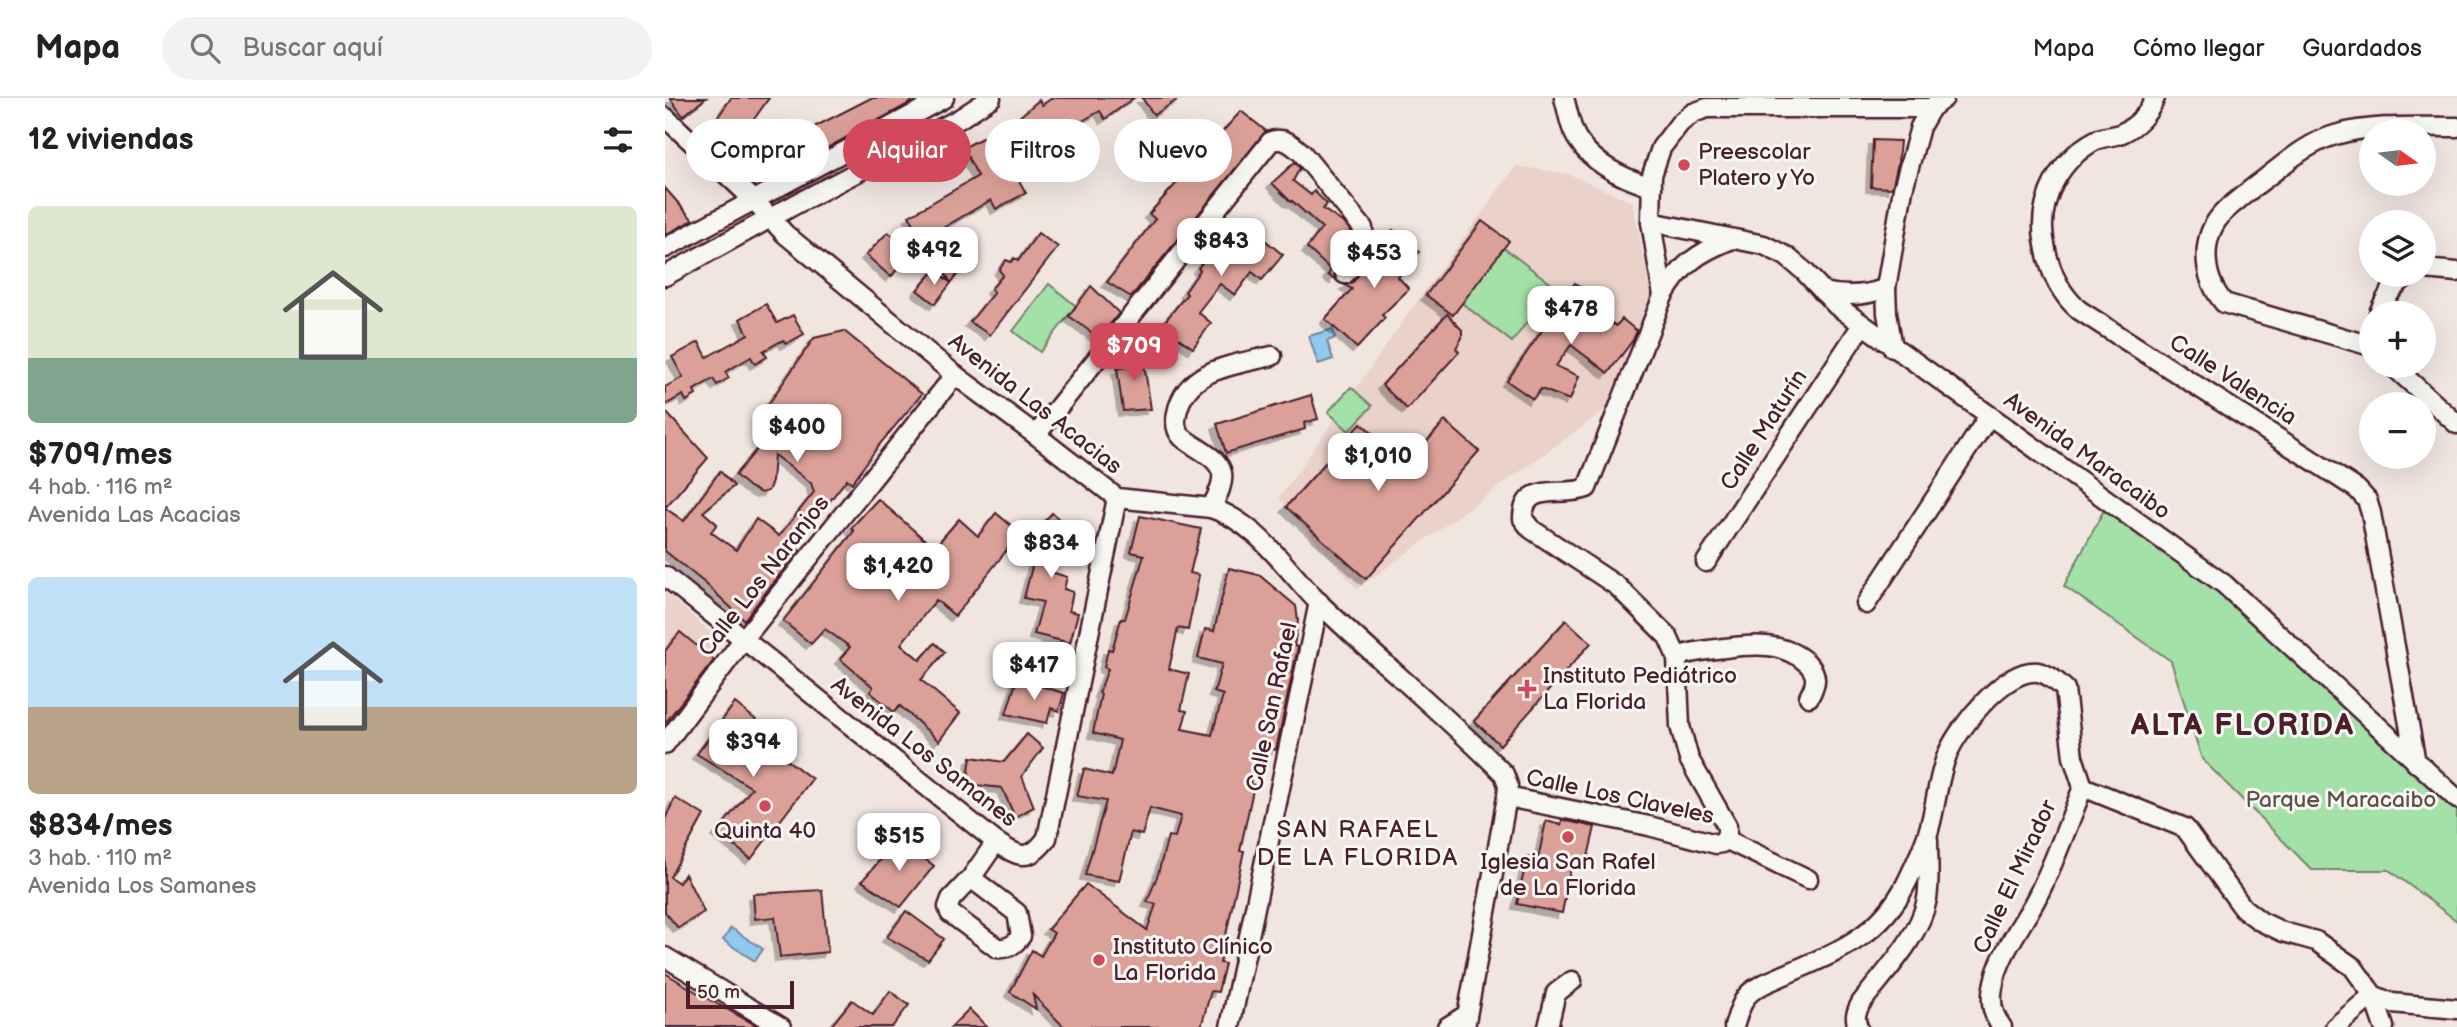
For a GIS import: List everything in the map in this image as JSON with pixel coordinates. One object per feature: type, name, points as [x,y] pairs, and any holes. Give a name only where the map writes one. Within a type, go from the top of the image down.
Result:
[{"type":"street","points":[[665,248],[944,98]]},
{"type":"street","points":[[665,276],[959,119],[991,98]]},
{"type":"street","points":[[1564,98],[1576,138],[1588,153],[1629,180],[1651,187]]},
{"type":"street","name":"Calle Valencia","points":[[2155,98],[2140,121],[2122,133],[2098,139],[2082,150],[2065,164],[2054,181],[2046,202],[2042,225],[2051,270],[2067,299],[2079,310],[2357,489],[2367,500],[2416,763]]},
{"type":"street","points":[[1663,296],[1651,222],[1652,175],[1661,148],[1680,124],[1693,113],[1707,108],[1937,103]]},
{"type":"street","points":[[1893,348],[1886,288],[1903,189],[1920,127],[1937,103]]},
{"type":"street","name":"Avenida Las Acacias","points":[[665,117],[755,201],[769,219],[955,375],[1117,498],[1211,508],[1249,528],[1319,602],[1504,774],[1507,797]]},
{"type":"street","points":[[2359,339],[2224,303],[2216,293],[2207,270],[2206,257],[2213,228],[2223,212],[2304,148],[2321,139],[2361,129],[2399,126],[2457,127]]},
{"type":"street","points":[[1037,435],[1271,141],[1279,139],[1291,143],[1302,153],[1363,228],[1363,250],[1345,274]]},
{"type":"street","name":"Avenida Maracaibo","points":[[1651,222],[1764,245],[1786,256],[1837,306],[1863,326],[2224,584],[2457,799]]},
{"type":"street","points":[[1663,296],[1674,278],[1704,250],[1730,240]]},
{"type":"street","points":[[2436,270],[2457,272]]},
{"type":"street","points":[[1823,292],[1855,295],[1886,288]]},
{"type":"street","name":"Calle Los Claveles","points":[[1507,797],[1649,826],[1716,845],[1725,839],[1727,826],[1689,759],[1680,726],[1677,657],[1668,637],[1617,586],[1531,529],[1523,519],[1523,509],[1535,494],[1577,492],[1587,488],[1663,296]]},
{"type":"street","name":"Calle Maturín","points":[[1706,562],[1863,326]]},
{"type":"street","points":[[1211,508],[1221,487],[1222,474],[1217,462],[1179,435],[1175,424],[1177,410],[1184,394],[1195,380],[1209,371],[1272,356]]},
{"type":"street","name":"Calle Los Naranjos","points":[[665,744],[743,640],[955,375]]},
{"type":"street","points":[[2406,378],[2457,424]]},
{"type":"street","points":[[1866,604],[1989,416]]},
{"type":"street","name":"Avenida Los Samanes","points":[[665,576],[996,842],[1013,854],[1026,856],[1037,851],[1047,838],[1117,498]]},
{"type":"street","name":"Calle San Rafael","points":[[1230,1027],[1319,602]]},
{"type":"street","points":[[1677,657],[1688,652],[1743,645],[1768,645],[1799,656],[1813,670],[1815,685],[1808,697]]},
{"type":"street","points":[[1734,1027],[1747,996],[1763,985],[1848,946],[1869,932],[1888,913],[1906,883],[1928,833],[1947,755],[1961,729],[1994,694],[2021,675],[2037,672],[2053,678],[2065,689],[2073,757],[2083,787],[2185,828],[2243,908],[2260,921],[2283,932],[2316,941],[2353,967],[2372,995],[2384,1027]]},
{"type":"street","name":"Calle El Mirador","points":[[2001,1027],[1995,1019],[1991,1003],[1993,984],[2004,953],[2040,891],[2083,787]]},
{"type":"street","points":[[1447,1027],[1466,1021],[1507,797]]},
{"type":"street","points":[[1858,1027],[1856,1012],[1861,1003],[1912,937],[1921,919],[1927,898],[1928,833]]},
{"type":"street","points":[[1725,839],[1808,879]]},
{"type":"street","points":[[971,878],[996,842]]},
{"type":"street","points":[[665,957],[781,1027]]},
{"type":"street","points":[[1548,1027],[1556,993],[1572,981]]},
{"type":"street","points":[[2372,995],[2392,1003],[2457,1009]]},
{"type":"street","points":[[2335,1027],[2372,995]]},
{"type":"shaded area","points":[[1516,166],[1569,174],[1632,202],[1652,297],[1611,406],[1357,589],[1279,498]]},
{"type":"shaded area","points":[[665,592],[720,641],[665,711]]},
{"type":"green space","points":[[1496,242],[1554,286],[1512,342],[1454,297]]},
{"type":"green space","points":[[1049,284],[1076,306],[1040,352],[1013,331]]},
{"type":"green space","points":[[1351,387],[1372,406],[1349,431],[1328,412]]},
{"type":"green space","name":"Parque Maracaibo","points":[[2106,506],[2222,590],[2457,810],[2457,921],[2389,870],[2312,870],[2202,759],[2171,661],[2064,586]]},
{"type":"water","points":[[1333,329],[1335,338],[1327,341],[1333,359],[1318,364],[1309,336]]},
{"type":"water","points":[[731,928],[763,949],[755,961],[723,940]]},
{"type":"building","points":[[670,98],[706,98],[683,116]]},
{"type":"building","points":[[731,98],[769,98],[754,119],[717,119]]},
{"type":"building","points":[[871,98],[910,98],[912,102],[881,119],[843,119],[843,139],[829,147],[829,119]]},
{"type":"building","points":[[1052,98],[1134,98],[1105,119],[1100,111],[1086,119],[1017,119],[1039,100],[1042,105]]},
{"type":"building","points":[[1142,98],[1180,98],[1154,115]]},
{"type":"building","points":[[1241,111],[1266,131],[1232,173],[1232,121]]},
{"type":"building","points":[[985,136],[985,182],[1020,182],[1026,193],[996,209],[991,200],[924,239],[909,216],[978,176],[971,163],[971,144]]},
{"type":"building","points":[[1873,140],[1900,141],[1892,188],[1871,187]]},
{"type":"building","points":[[1295,162],[1300,168],[1293,181],[1311,195],[1314,191],[1327,204],[1323,209],[1351,231],[1346,240],[1352,246],[1336,268],[1335,279],[1328,275],[1331,270],[1307,248],[1322,228],[1272,183]]},
{"type":"building","points":[[1178,182],[1225,182],[1131,297],[1107,282],[1155,219],[1149,214]]},
{"type":"building","points":[[665,188],[693,220],[665,235]]},
{"type":"building","points":[[1238,218],[1283,255],[1262,280],[1252,272],[1235,295],[1220,284],[1198,312],[1211,323],[1193,348],[1161,326],[1187,294],[1185,292],[1200,270],[1198,268]]},
{"type":"building","points":[[1482,221],[1509,241],[1453,315],[1426,295]]},
{"type":"building","points":[[1393,230],[1419,252],[1398,277],[1409,289],[1382,315],[1385,318],[1357,348],[1325,319],[1352,289],[1345,285],[1354,281],[1374,251]]},
{"type":"building","points":[[888,232],[912,251],[891,277],[866,255]]},
{"type":"building","points":[[1038,233],[1058,247],[990,335],[970,322],[994,292],[991,289],[1003,275],[999,270],[1006,260],[1011,262],[1014,258],[1018,261]]},
{"type":"building","points":[[952,251],[966,263],[951,283],[940,265]]},
{"type":"building","points":[[935,270],[951,283],[935,304],[917,290]]},
{"type":"building","points":[[1575,283],[1601,301],[1595,310],[1616,326],[1622,319],[1637,331],[1608,373],[1571,345],[1556,366],[1579,376],[1570,400],[1541,389],[1533,399],[1507,381]]},
{"type":"building","points":[[1091,286],[1119,313],[1099,338],[1069,316]]},
{"type":"building","points":[[766,304],[777,323],[793,315],[804,334],[786,344],[783,340],[763,351],[767,357],[755,364],[751,357],[725,372],[729,378],[717,385],[713,379],[694,390],[696,395],[686,401],[683,395],[665,405],[665,387],[683,377],[672,357],[699,342],[707,357],[748,334],[740,319]]},
{"type":"building","points":[[1447,314],[1462,330],[1462,338],[1456,348],[1459,352],[1407,409],[1382,385]]},
{"type":"building","points":[[844,331],[922,394],[879,445],[852,483],[847,479],[794,547],[799,550],[744,620],[706,584],[665,551],[665,508],[684,521],[720,471],[734,486],[703,512],[717,524],[711,532],[736,550],[756,519],[779,536],[814,492],[811,483],[774,455],[772,482],[768,491],[761,493],[735,475],[780,422],[765,409],[814,338]]},
{"type":"building","points":[[1142,350],[1151,409],[1123,411],[1117,369],[1125,367],[1121,354]]},
{"type":"building","points":[[1311,395],[1318,419],[1304,423],[1305,429],[1226,453],[1217,424]]},
{"type":"building","points":[[665,411],[708,458],[665,508]]},
{"type":"building","points":[[1445,421],[1479,451],[1366,579],[1286,507],[1361,423],[1407,464]]},
{"type":"building","points":[[878,499],[934,548],[959,519],[978,536],[996,513],[1020,533],[955,616],[936,600],[901,644],[920,660],[935,643],[945,652],[921,680],[960,713],[939,741],[900,706],[894,712],[870,692],[873,687],[840,659],[850,647],[825,629],[811,644],[783,621],[854,531],[851,528]]},
{"type":"building","points":[[1052,513],[1077,535],[1051,572],[1067,577],[1064,589],[1073,592],[1069,611],[1078,613],[1070,643],[1034,634],[1043,602],[1024,598],[1036,551],[1026,541]]},
{"type":"building","points":[[1140,516],[1201,529],[1190,573],[1199,575],[1188,630],[1178,628],[1169,669],[1189,674],[1181,710],[1187,711],[1182,729],[1212,735],[1223,695],[1214,692],[1222,664],[1198,658],[1205,629],[1214,631],[1229,568],[1259,575],[1296,606],[1298,621],[1294,646],[1298,647],[1276,750],[1258,746],[1250,784],[1254,785],[1240,851],[1244,851],[1220,963],[1225,964],[1218,992],[1211,991],[1201,1027],[1064,1027],[1033,995],[1036,1009],[1010,992],[1032,950],[1041,956],[1054,933],[1048,929],[1086,884],[1147,930],[1156,904],[1147,902],[1168,836],[1175,837],[1181,816],[1150,808],[1142,835],[1131,832],[1119,881],[1085,875],[1106,801],[1077,796],[1084,769],[1112,776],[1120,740],[1093,733],[1101,694],[1099,693],[1108,669],[1104,667],[1108,649],[1112,650],[1121,619],[1125,619],[1144,555],[1131,552]]},
{"type":"building","name":"Instituto Pediátrico La Florida","points":[[1566,620],[1591,643],[1500,745],[1474,721]]},
{"type":"building","points":[[680,632],[714,660],[665,723],[665,651]]},
{"type":"building","points":[[1017,679],[1064,693],[1059,711],[1051,708],[1047,723],[1006,714]]},
{"type":"building","points":[[735,703],[776,736],[769,746],[812,779],[751,859],[717,832],[752,788],[697,754]]},
{"type":"building","points":[[1027,734],[1043,748],[1022,776],[1034,807],[1015,817],[1002,788],[967,784],[971,757],[1004,762]]},
{"type":"building","points":[[675,798],[704,815],[670,877],[679,883],[685,874],[704,912],[678,928],[665,912],[665,819]]},
{"type":"building","points":[[1562,820],[1595,827],[1587,861],[1573,857],[1562,913],[1517,904],[1527,857],[1538,859],[1546,821],[1561,825]]},
{"type":"building","points":[[899,838],[934,866],[901,907],[862,881]]},
{"type":"building","points":[[822,890],[828,952],[780,957],[775,917],[755,919],[753,894]]},
{"type":"building","points":[[906,911],[944,939],[928,960],[887,937]]},
{"type":"building","points":[[665,973],[703,996],[759,1027],[665,1027]]},
{"type":"building","points":[[890,991],[909,1005],[892,1027],[830,1027],[852,1000],[873,1015]]},
{"type":"building","points":[[969,1009],[987,1027],[951,1027]]},
{"type":"place","name":"Preescolar Platero y Yo","points":[[1684,165]]},
{"type":"place","name":"Instituto Pediátrico La Florida","points":[[1527,689]]},
{"type":"place","name":"Quinta 40","points":[[765,806]]},
{"type":"place","name":"Iglesia San Rafel de La Florida","points":[[1568,837]]},
{"type":"place","name":"Instituto Clínico La Florida","points":[[1099,960]]},
{"type":"district","name":"ALTA FLORIDA","points":[[2243,726]]},
{"type":"district","name":"SAN RAFAEL DE LA FLORIDA","points":[[1358,843]]}]
